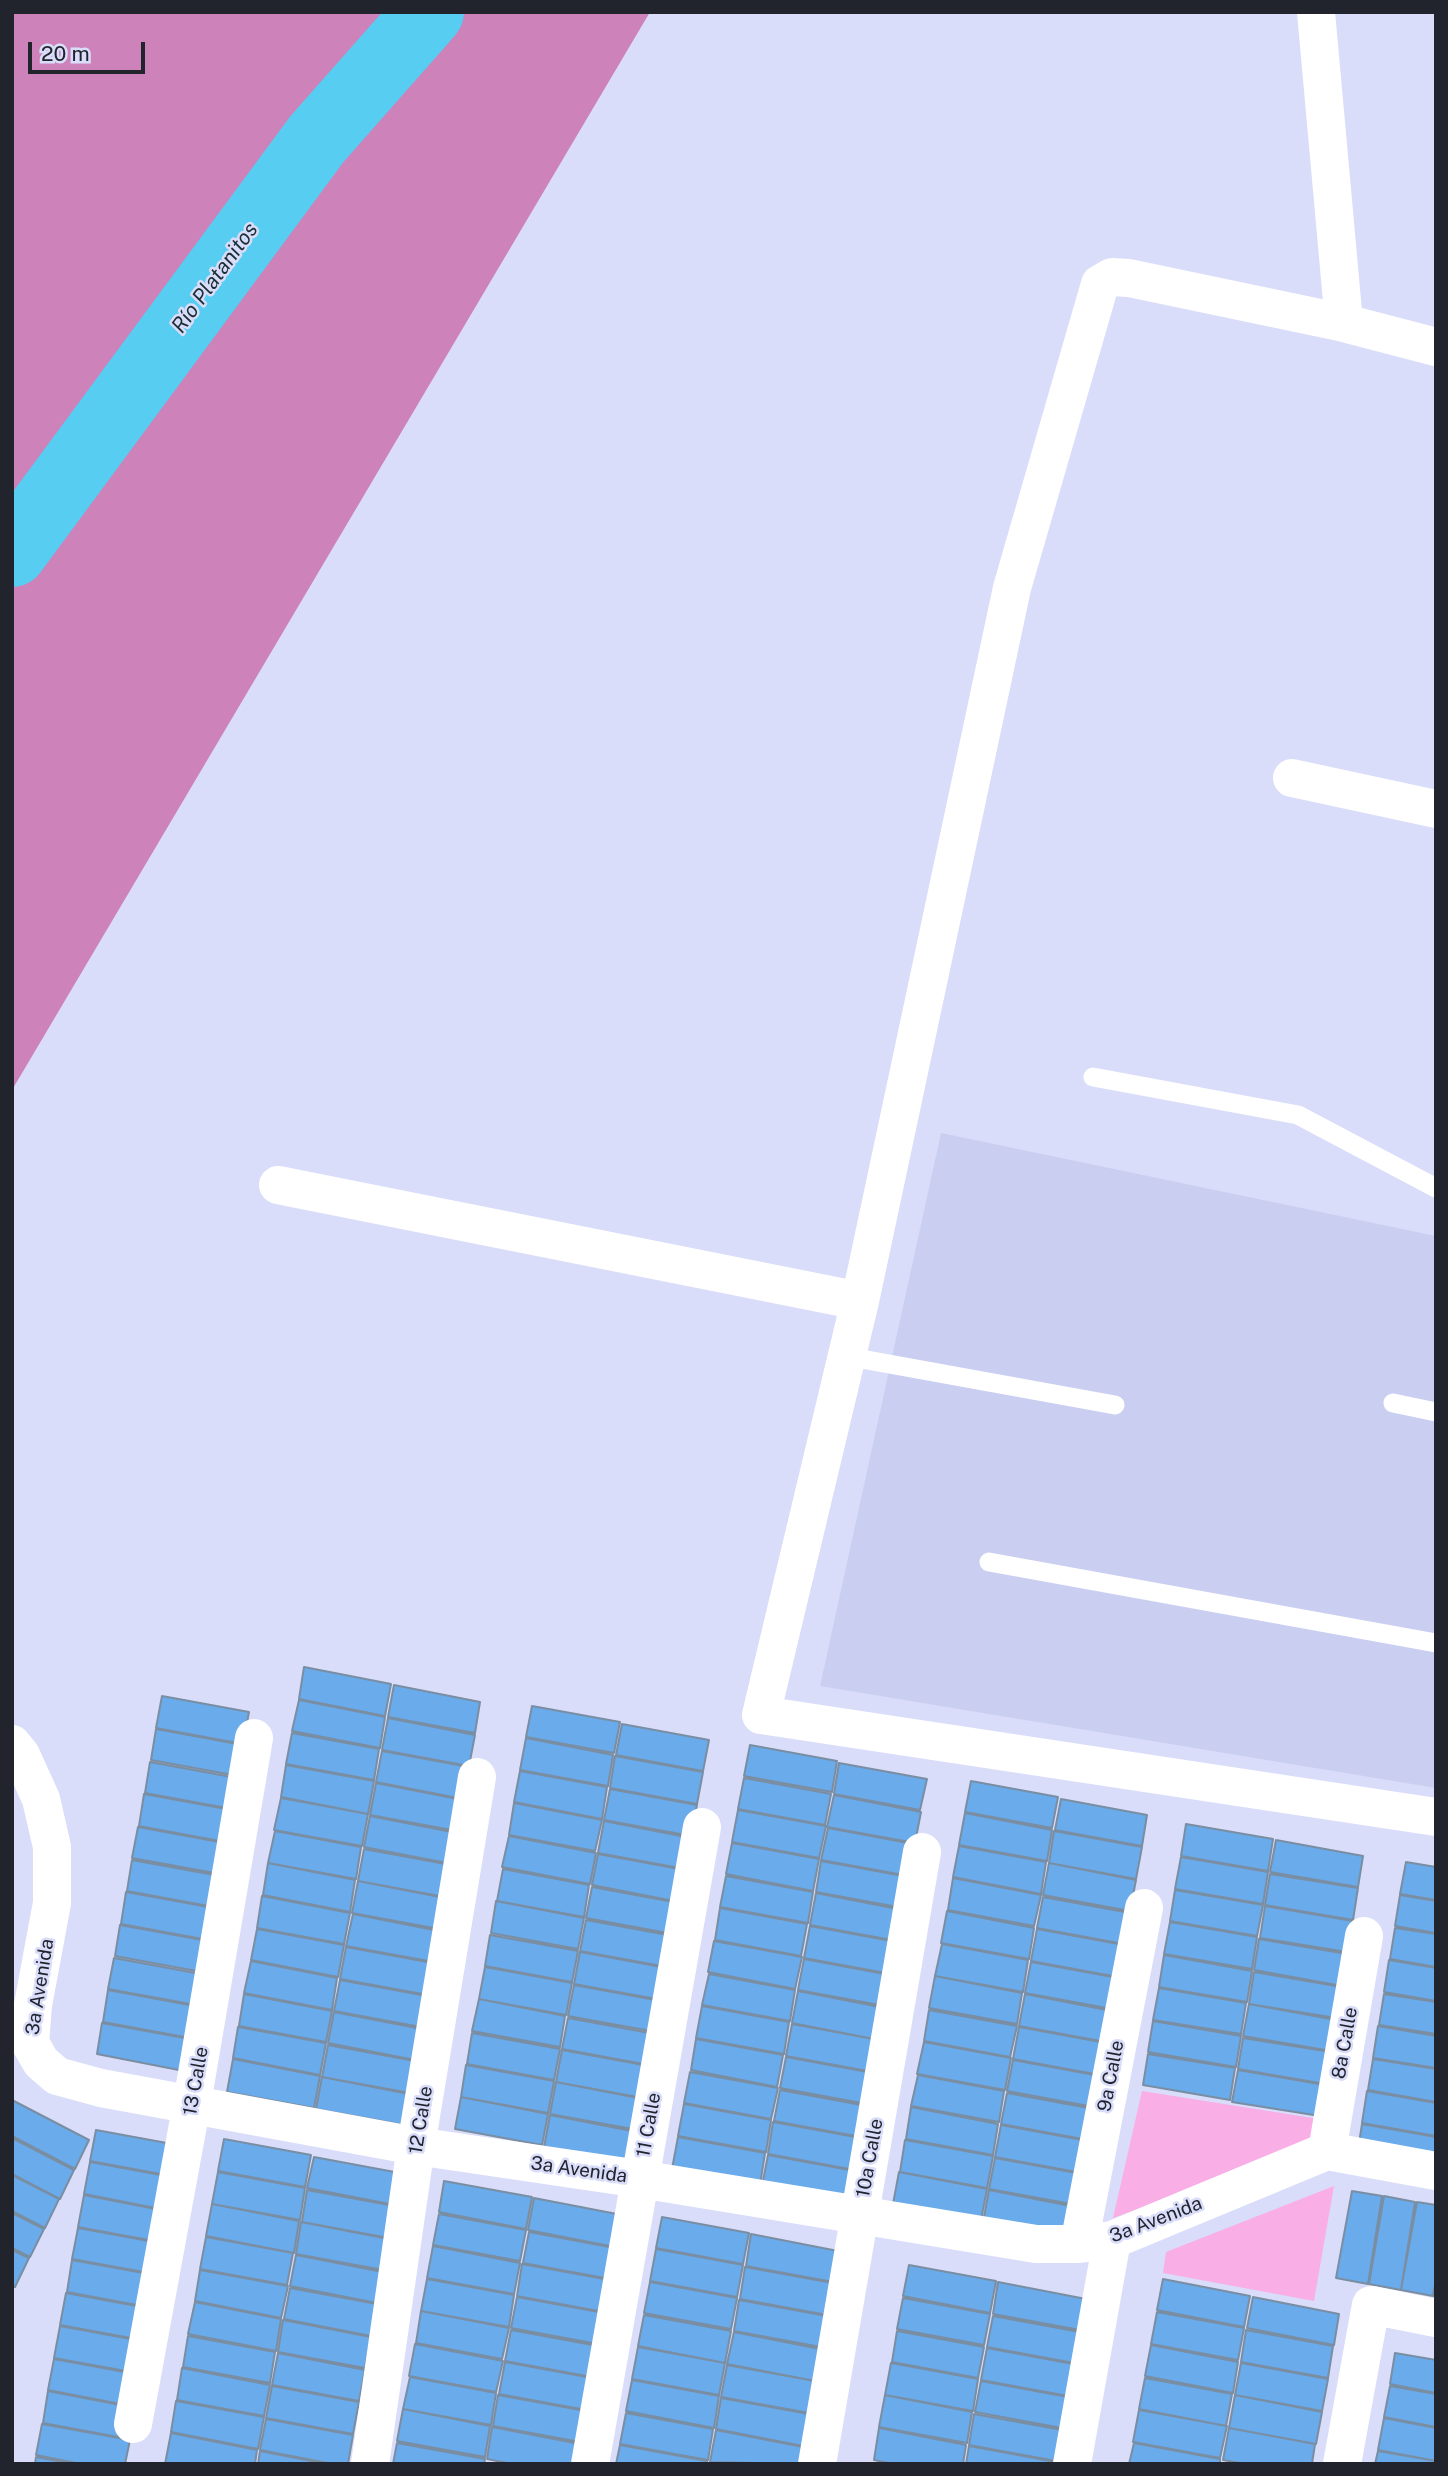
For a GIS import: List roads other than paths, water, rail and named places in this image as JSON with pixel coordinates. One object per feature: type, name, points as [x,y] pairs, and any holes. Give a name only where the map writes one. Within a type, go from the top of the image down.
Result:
[{"type":"street","points":[[1316,12],[1344,324]]},
{"type":"street","points":[[1436,347],[1344,324],[1121,277],[1106,279],[1100,284],[1012,588],[860,1301],[761,1715],[1436,1817]]},
{"type":"street","points":[[1292,778],[1436,809]]},
{"type":"street","points":[[278,1185],[860,1301]]},
{"type":"street","name":"13 Calle","points":[[133,2424],[192,2104],[254,1738]]},
{"type":"street","name":"3a Avenida","points":[[12,1744],[21,1755],[41,1799],[52,1847],[52,1903],[21,2055],[41,2062],[57,2076],[101,2088],[416,2146],[640,2179],[1036,2244],[1095,2242],[1327,2151]]},
{"type":"street","name":"12 Calle","points":[[370,2464],[416,2146],[477,1777]]},
{"type":"street","name":"11 Calle","points":[[590,2464],[702,1828]]},
{"type":"street","name":"10a Calle","points":[[817,2464],[922,1852]]},
{"type":"street","name":"9a Calle","points":[[1072,2464],[1095,2242],[1144,1909]]},
{"type":"street","name":"8a Calle","points":[[1327,2151],[1364,1936]]},
{"type":"street","points":[[1327,2151],[1436,2171]]},
{"type":"street","points":[[1342,2464],[1371,2305],[1436,2318]]},
{"type":"lane","points":[[1093,1077],[1298,1115],[1436,1188]]},
{"type":"lane","points":[[845,1356],[1115,1405]]},
{"type":"lane","points":[[1393,1404],[1436,1412]]},
{"type":"lane","points":[[989,1562],[1436,1643]]},
{"type":"waterway","name":"Río Platanitos","points":[[12,552],[317,139],[429,12]]}]
